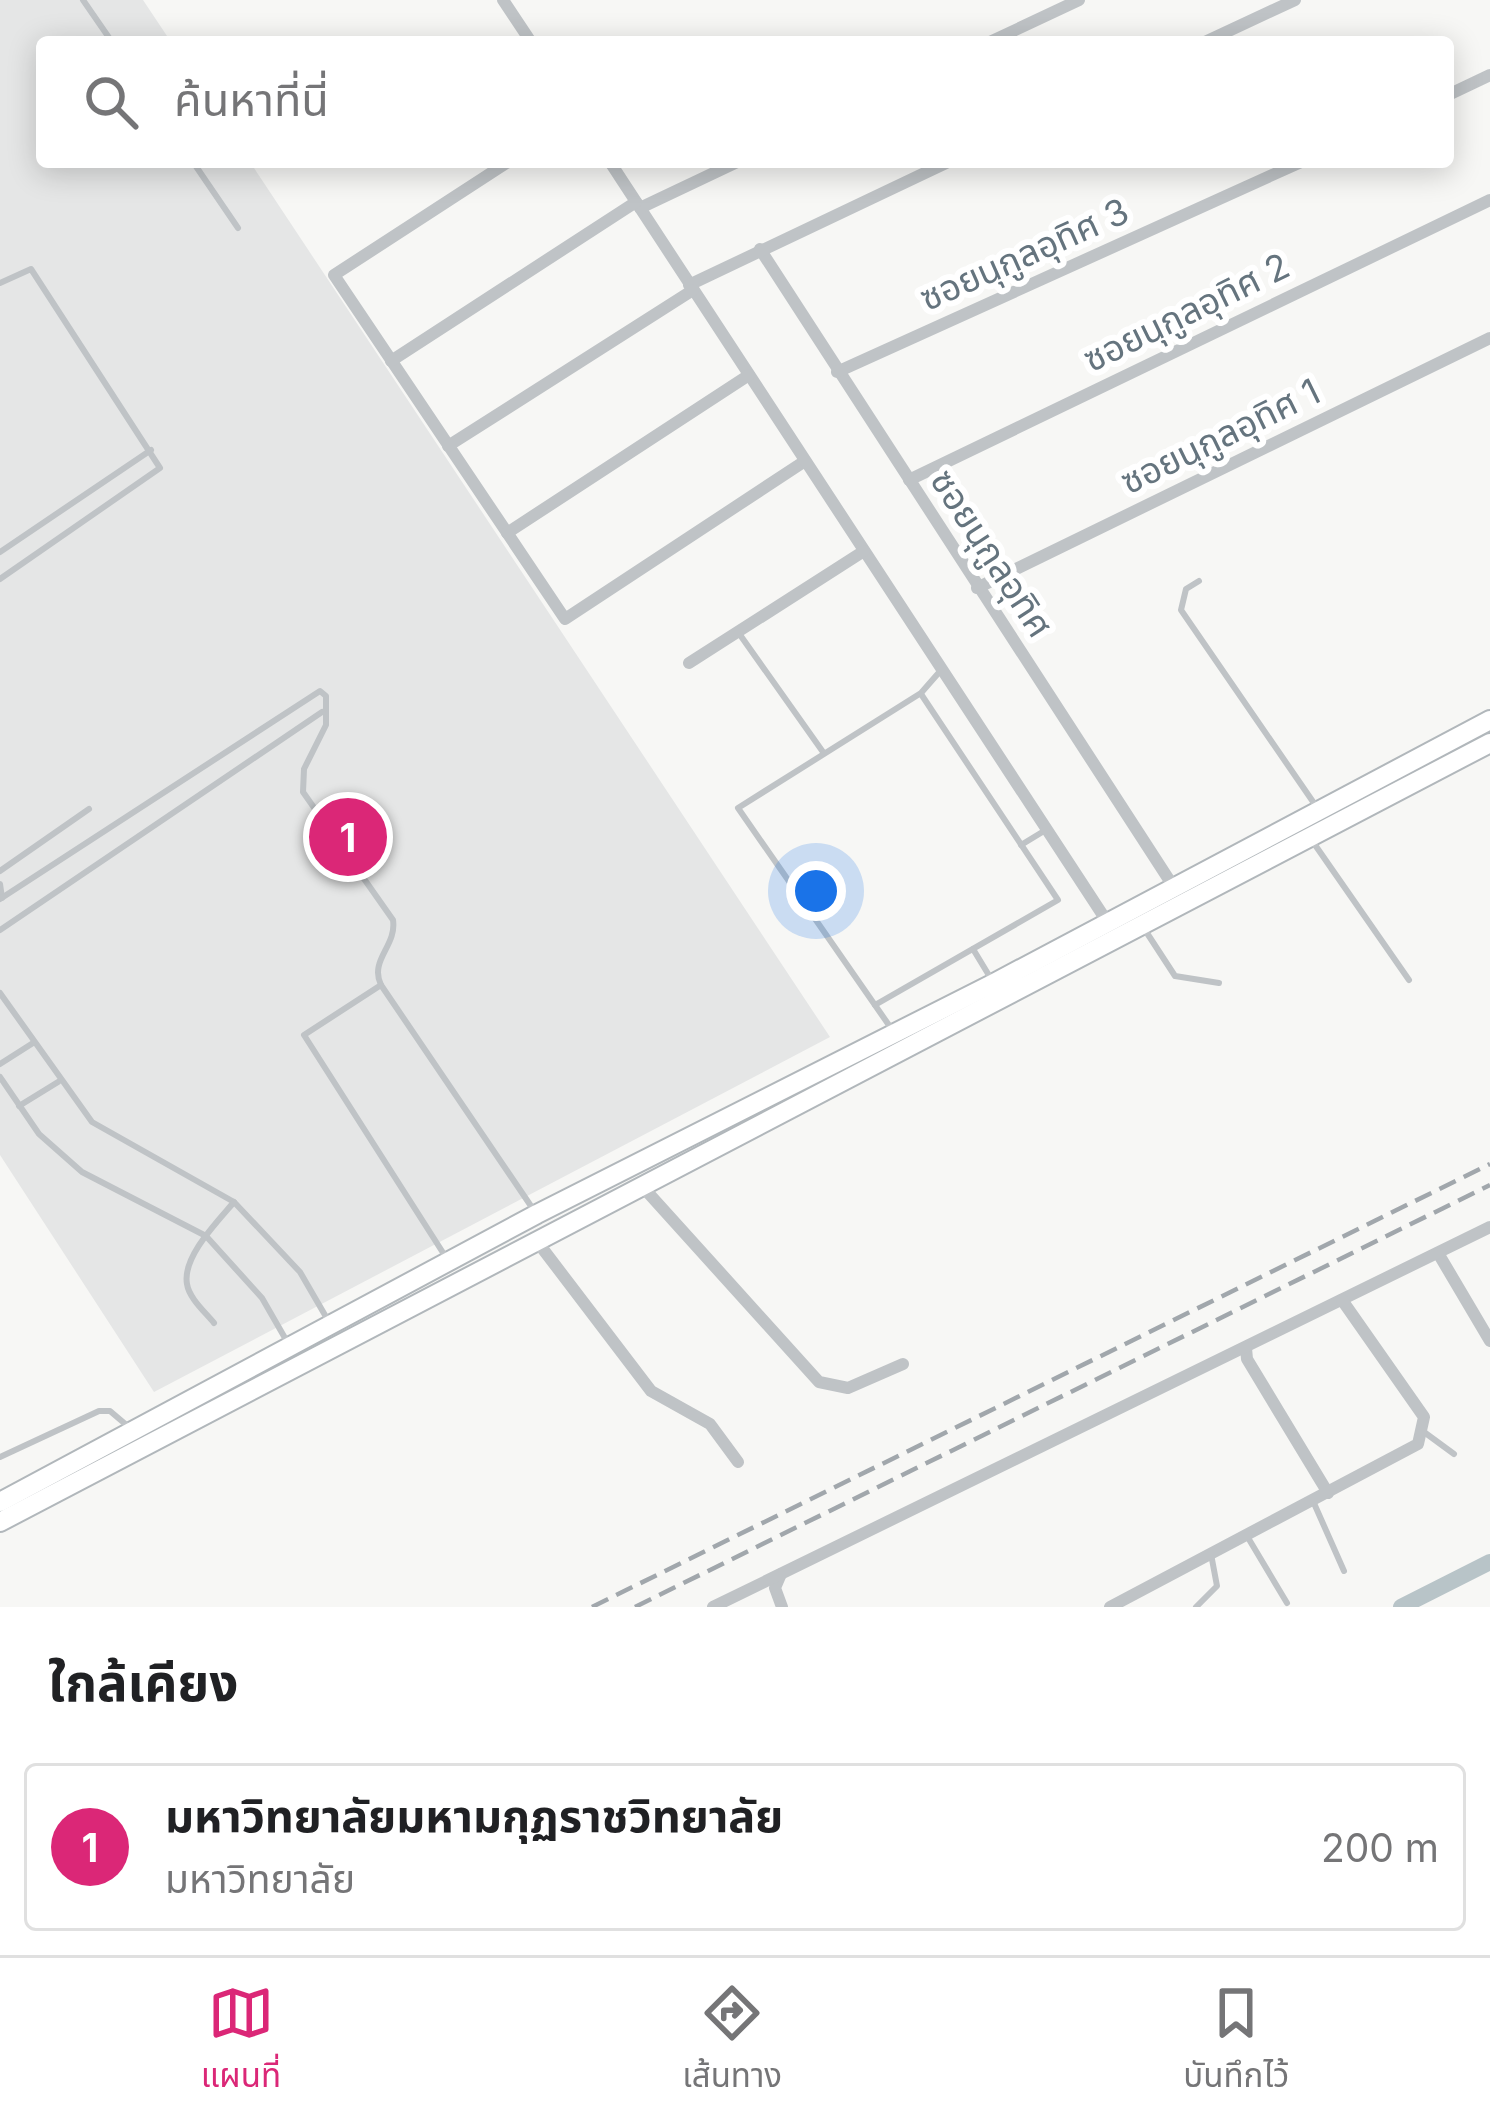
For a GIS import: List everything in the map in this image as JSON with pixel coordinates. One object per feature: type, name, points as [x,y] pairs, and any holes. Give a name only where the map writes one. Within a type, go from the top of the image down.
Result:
[{"type":"main road","points":[[0,1502],[132,1431],[642,1186],[1112,932],[1175,889],[1490,720]]},
{"type":"main road","points":[[336,1334],[449,1262],[537,1214],[994,983],[1112,932],[1143,927],[1490,743]]},
{"type":"main road","points":[[0,1522],[295,1355]]},
{"type":"street","points":[[503,0],[527,36]]},
{"type":"street","points":[[1003,36],[1079,0]]},
{"type":"street","points":[[1218,36],[1295,0]]},
{"type":"street","points":[[1454,92],[1490,75]]},
{"type":"street","points":[[499,168],[334,275],[565,619],[805,461]]},
{"type":"street","points":[[614,168],[1112,932]]},
{"type":"street","points":[[391,361],[638,205],[723,168]]},
{"type":"street","points":[[448,446],[691,288],[760,249],[934,168]]},
{"type":"street","name":"ซอยนุกูลอุทิศ 3","points":[[838,372],[1288,168]]},
{"type":"street","name":"ซอยนุกูลอุทิศ 2","points":[[909,480],[1490,200]]},
{"type":"street","name":"ซอยนุกูลอุทิศ","points":[[760,249],[1175,889]]},
{"type":"street","name":"ซอยนุกูลอุทิศ 1","points":[[977,588],[1490,338]]},
{"type":"street","points":[[507,533],[748,375]]},
{"type":"street","points":[[688,663],[864,551]]},
{"type":"street","points":[[642,1186],[819,1382],[848,1388],[903,1364]]},
{"type":"street","points":[[713,1607],[1490,1227]]},
{"type":"street","points":[[536,1240],[651,1391],[710,1424],[738,1462]]},
{"type":"street","points":[[1438,1252],[1490,1341]]},
{"type":"street","points":[[1110,1607],[1413,1449],[1424,1432],[1424,1417],[1342,1300]]},
{"type":"street","points":[[1246,1348],[1247,1359],[1328,1493]]},
{"type":"street","points":[[782,1573],[775,1588],[782,1607]]},
{"type":"lane","points":[[83,0],[108,36]]},
{"type":"lane","points":[[197,168],[238,228]]},
{"type":"lane","points":[[0,283],[31,268],[160,468],[0,578]]},
{"type":"lane","points":[[0,552],[151,450]]},
{"type":"lane","points":[[1199,581],[1186,590],[1181,610],[1320,812]]},
{"type":"lane","points":[[738,632],[823,752]]},
{"type":"lane","points":[[896,1034],[738,808],[921,693],[942,669]]},
{"type":"lane","points":[[0,884],[1,898],[309,693],[320,691],[326,696],[322,712],[326,725],[302,782],[393,920],[393,937],[377,963],[381,985],[537,1214]]},
{"type":"lane","points":[[875,1005],[1058,900],[921,693]]},
{"type":"lane","points":[[0,930],[322,712]]},
{"type":"lane","points":[[0,871],[89,809]]},
{"type":"lane","points":[[1022,845],[1047,829]]},
{"type":"lane","points":[[1311,839],[1409,980]]},
{"type":"lane","points":[[1143,927],[1175,976],[1219,982]]},
{"type":"lane","points":[[973,949],[994,983]]},
{"type":"lane","points":[[381,985],[304,1035],[449,1262]]},
{"type":"lane","points":[[0,993],[58,1082],[109,1135],[234,1202],[300,1272],[336,1334]]},
{"type":"lane","points":[[0,1064],[33,1042]]},
{"type":"lane","points":[[0,1077],[19,1106],[82,1172],[206,1236],[262,1298],[295,1355]]},
{"type":"lane","points":[[19,1106],[58,1082]]},
{"type":"lane","points":[[214,1323],[187,1286],[206,1236],[234,1202]]},
{"type":"lane","points":[[0,1457],[98,1411],[112,1412],[132,1431]]},
{"type":"lane","points":[[1424,1432],[1454,1454]]},
{"type":"lane","points":[[1313,1501],[1345,1570]]},
{"type":"lane","points":[[1247,1536],[1287,1603]]},
{"type":"lane","points":[[1196,1607],[1217,1586],[1211,1554]]},
{"type":"shaded area","points":[[0,0],[143,0],[167,36],[36,36],[36,168],[254,168],[830,1037],[154,1392],[0,1155]]},
{"type":"waterway","points":[[1401,1607],[1490,1562]]},
{"type":"railway","points":[[592,1607],[1490,1164]]},
{"type":"railway","points":[[635,1607],[1490,1185]]},
{"type":"place","name":"มหาวิทยาลัยมหามกุฏราชวิทยาลัย","points":[[348,837]]}]
